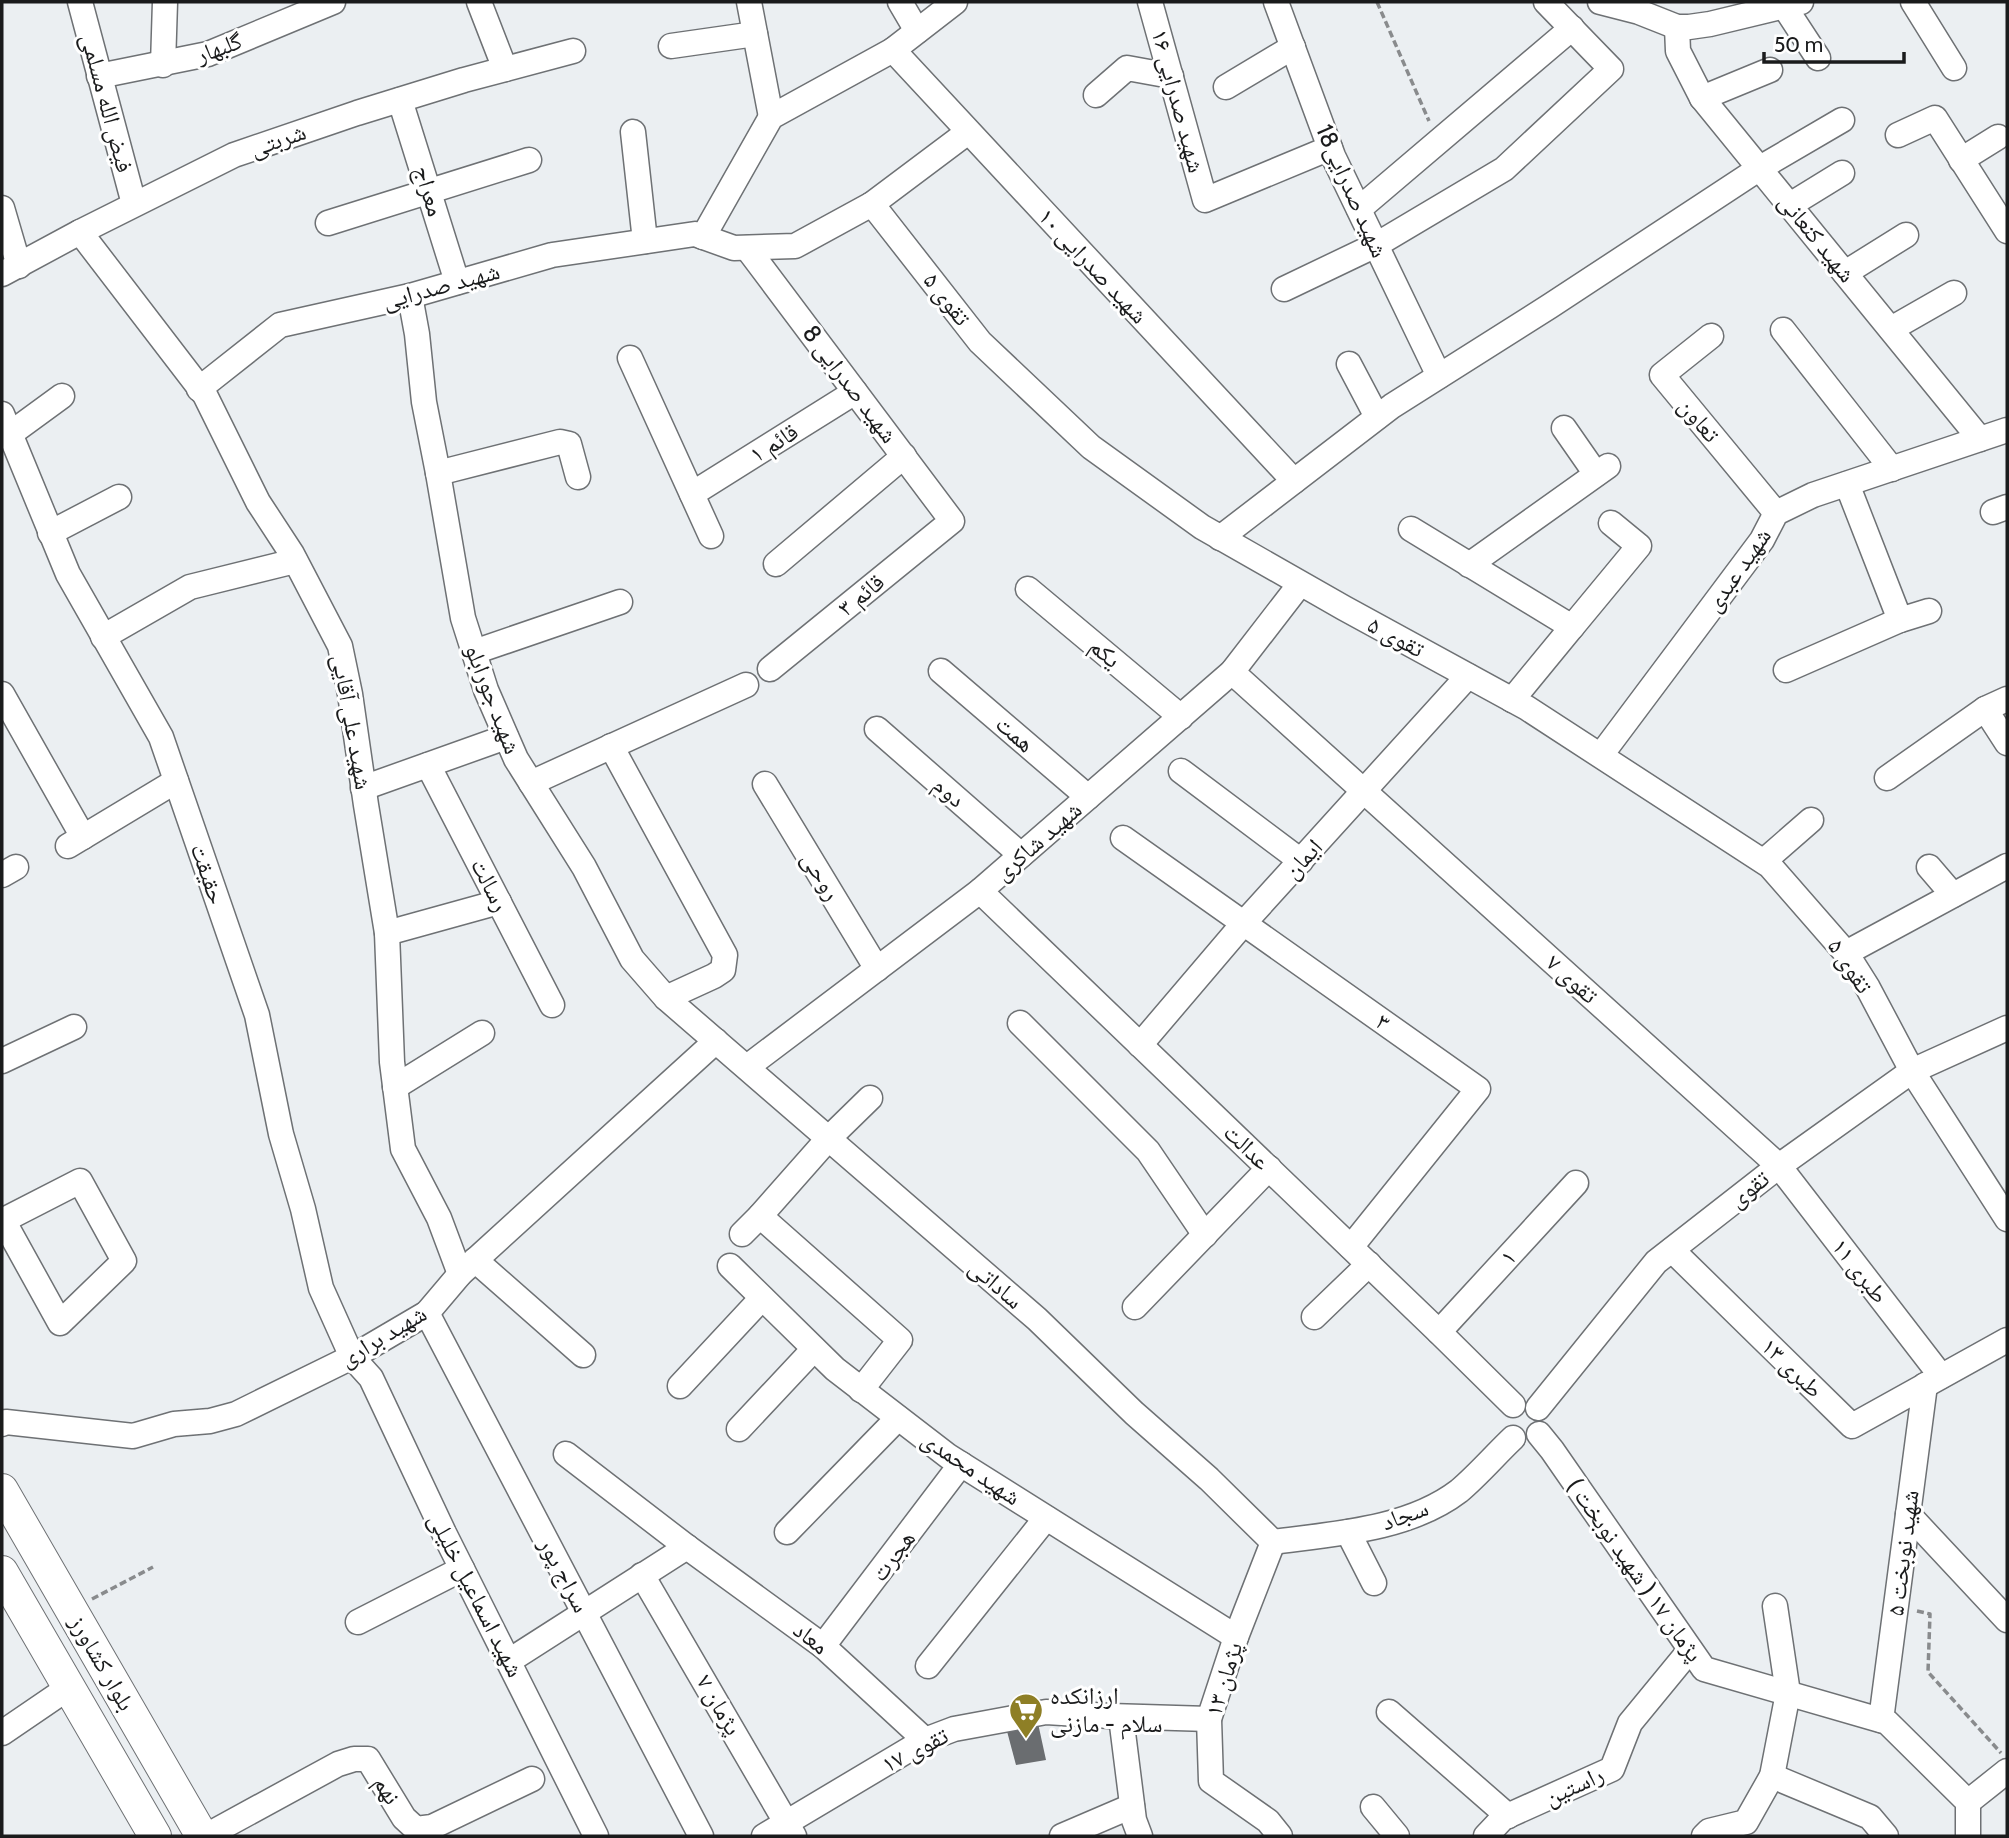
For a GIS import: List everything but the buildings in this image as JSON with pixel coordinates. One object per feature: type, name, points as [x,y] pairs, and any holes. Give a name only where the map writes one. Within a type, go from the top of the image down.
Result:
[{"type":"main road","name":"بلوار کشاورز","points":[[4,1501],[200,1831]]},
{"type":"main road","name":"بلوار کشاورز","points":[[2,1572],[155,1836]]},
{"type":"main road","points":[[165,1836],[200,1831]]},
{"type":"street","name":"فیض الله مسلمی","points":[[80,2],[134,204]]},
{"type":"street","points":[[163,65],[165,2]]},
{"type":"street","name":"گلبهار","points":[[99,76],[208,54],[332,2]]},
{"type":"street","points":[[479,2],[505,69]]},
{"type":"street","points":[[749,2],[771,117]]},
{"type":"street","points":[[900,2],[917,31]]},
{"type":"street","points":[[703,237],[771,117],[893,50],[955,2]]},
{"type":"street","name":"شهید صدرایی ۱۶","points":[[1150,2],[1205,200],[1330,148]]},
{"type":"street","name":"شهید صدرایی18","points":[[1276,2],[1330,148],[1439,376]]},
{"type":"street","points":[[1284,289],[1376,245],[1504,169],[1611,69],[1546,2]]},
{"type":"street","points":[[1600,2],[1639,12],[1677,27],[1710,24],[1793,4],[1818,58]]},
{"type":"street","points":[[1913,2],[1954,68]]},
{"type":"street","name":"شهید کنعانی","points":[[1677,27],[1678,51],[1702,97],[1891,329],[1999,436]]},
{"type":"street","points":[[1359,209],[1572,28]]},
{"type":"street","points":[[671,46],[755,33]]},
{"type":"street","points":[[1226,87],[1293,47]]},
{"type":"street","name":"شهید صدرایی ۱۰","points":[[893,50],[1294,481]]},
{"type":"street","name":"شربتی","points":[[10,270],[234,155],[400,100],[573,51]]},
{"type":"street","points":[[1096,95],[1126,68],[1171,76]]},
{"type":"street","points":[[1702,97],[1770,70]]},
{"type":"street","name":"معراج","points":[[400,100],[457,282]]},
{"type":"street","points":[[1898,135],[1935,118],[2007,230]]},
{"type":"street","points":[[1220,538],[1377,417],[1760,168],[1842,120]]},
{"type":"street","points":[[633,132],[645,241]]},
{"type":"street","name":"شهید صدرایی","points":[[199,389],[280,325],[410,296],[552,255],[695,234],[734,248],[795,246],[872,204],[968,132]]},
{"type":"street","points":[[1961,160],[1998,137]]},
{"type":"street","points":[[328,223],[529,160]]},
{"type":"street","points":[[1790,205],[1842,173]]},
{"type":"street","name":"تقوی ۵","points":[[872,204],[981,342],[1091,447],[1202,527],[1512,700],[1770,866],[1846,953],[1868,988],[1912,1071],[2007,1219]]},
{"type":"street","points":[[2,208],[10,270]]},
{"type":"street","name":"شهید علی آقایی","points":[[80,232],[205,396],[258,502],[295,561],[340,646],[350,694],[387,933],[392,1062],[403,1149],[468,1267]]},
{"type":"street","points":[[1845,273],[1906,235]]},
{"type":"street","name":"شهید صدرایی 8","points":[[747,248],[952,521]]},
{"type":"street","points":[[1891,329],[1954,293]]},
{"type":"street","name":"شهید جورابلو","points":[[410,296],[424,402],[463,618],[486,690],[516,759],[584,867],[632,958],[666,998],[716,1041]]},
{"type":"street","points":[[1783,330],[1892,469]]},
{"type":"street","name":"تعاون","points":[[1711,336],[1662,375],[1776,513]]},
{"type":"street","points":[[630,358],[711,536]]},
{"type":"street","points":[[1349,364],[1377,417]]},
{"type":"street","name":"قائم ۱","points":[[692,494],[855,392]]},
{"type":"street","points":[[6,424],[62,396]]},
{"type":"street","name":"حقیقت","points":[[6,424],[68,574],[161,737],[257,1015],[281,1134],[303,1209],[321,1288],[352,1357]]},
{"type":"street","points":[[1469,565],[1602,470],[1564,428]]},
{"type":"street","name":"شهید عبدی","points":[[1601,755],[1762,540],[1776,513],[1813,495],[1999,436]]},
{"type":"street","points":[[438,473],[560,442],[569,444],[578,477]]},
{"type":"street","points":[[776,564],[904,456]]},
{"type":"street","points":[[1847,484],[1900,620]]},
{"type":"street","points":[[50,533],[119,497]]},
{"type":"street","name":"قائم ۳","points":[[770,669],[952,521]]},
{"type":"street","points":[[1512,700],[1639,546],[1611,523]]},
{"type":"street","points":[[1411,529],[1572,627]]},
{"type":"street","points":[[103,637],[190,587],[295,561]]},
{"type":"street","name":"شهید شاکری","points":[[747,1067],[980,891],[1232,672],[1300,584]]},
{"type":"street","name":"یکم","points":[[1028,589],[1181,716]]},
{"type":"street","points":[[474,652],[620,601]]},
{"type":"street","points":[[1786,670],[1900,620],[1929,611]]},
{"type":"street","name":"همت","points":[[941,671],[1088,797]]},
{"type":"street","name":"تقوی ۷","points":[[1232,672],[1779,1166]]},
{"type":"street","name":"ایمان","points":[[1140,1045],[1243,924],[1468,676]]},
{"type":"street","points":[[531,783],[746,685]]},
{"type":"street","points":[[2,694],[11,733],[76,841],[176,781]]},
{"type":"street","points":[[1887,778],[1996,704],[2007,743]]},
{"type":"street","name":"دوم","points":[[877,729],[1021,855]]},
{"type":"street","points":[[363,788],[506,737]]},
{"type":"street","points":[[611,746],[725,955],[723,970],[666,998]]},
{"type":"street","name":"رسالت","points":[[428,765],[552,1005]]},
{"type":"street","points":[[1181,771],[1301,861]]},
{"type":"street","name":"روحی","points":[[765,784],[877,969]]},
{"type":"street","points":[[1764,861],[1811,820]]},
{"type":"street","name":"۳","points":[[1123,838],[1478,1089],[1360,1256]]},
{"type":"street","points":[[1928,867],[1953,895]]},
{"type":"street","points":[[1846,953],[1953,895],[2004,875]]},
{"type":"street","name":"عدالت","points":[[980,891],[1513,1405]]},
{"type":"street","points":[[387,933],[499,902]]},
{"type":"street","points":[[1020,1023],[1147,1152],[1205,1235]]},
{"type":"street","points":[[2,1061],[74,1027]]},
{"type":"street","name":"تقوی","points":[[1538,1408],[1656,1262],[1779,1166],[1912,1071],[2007,1028]]},
{"type":"street","points":[[395,1087],[482,1033]]},
{"type":"street","name":"شهید براری","points":[[2,1424],[6,1422],[132,1436],[174,1424],[210,1421],[236,1414],[352,1357],[427,1313],[468,1267],[716,1041]]},
{"type":"street","name":"ساداتی","points":[[716,1041],[1037,1319],[1134,1413],[1209,1479],[1270,1540]]},
{"type":"street","points":[[742,1234],[828,1139],[870,1098]]},
{"type":"street","name":"طبری ۱۱","points":[[1779,1166],[1933,1380]]},
{"type":"street","points":[[1135,1307],[1269,1168]]},
{"type":"street","points":[[80,1181],[124,1261],[60,1323],[2,1221],[80,1181]]},
{"type":"street","name":"۱","points":[[1439,1332],[1576,1183]]},
{"type":"street","points":[[760,1216],[900,1340],[861,1390]]},
{"type":"street","name":"طبری ۱۳","points":[[1672,1250],[1852,1426],[1933,1380]]},
{"type":"street","points":[[1314,1317],[1360,1256]]},
{"type":"street","name":"شهید محمدی","points":[[730,1266],[835,1369],[898,1418],[961,1464],[1236,1637]]},
{"type":"street","points":[[468,1267],[583,1355]]},
{"type":"street","points":[[680,1386],[762,1298]]},
{"type":"street","name":"سراج پور","points":[[427,1313],[701,1836]]},
{"type":"street","points":[[1933,1380],[2007,1340]]},
{"type":"street","points":[[739,1429],[814,1349]]},
{"type":"street","name":"شهید اسماعیل خلیلی","points":[[352,1357],[371,1378],[462,1569],[596,1836]]},
{"type":"street","name":"شهید نوبخت ۵","points":[[1881,1720],[1908,1514],[1933,1380]]},
{"type":"street","points":[[1531,1403],[1538,1408],[1543,1416],[1543,1426],[1539,1434],[1522,1441],[1507,1431],[1504,1422],[1506,1412],[1513,1405],[1531,1403]]},
{"type":"street","points":[[787,1532],[898,1418]]},
{"type":"street","name":"پژمان ۱۷ ( شهید نوبخت )","points":[[1539,1434],[1704,1669],[1887,1722],[1968,1802]]},
{"type":"street","name":"سجاد","points":[[1270,1540],[1348,1532],[1392,1522],[1429,1508],[1458,1491],[1513,1437]]},
{"type":"street","name":"معاد","points":[[566,1454],[823,1646],[925,1740]]},
{"type":"street","name":"هجرت","points":[[823,1646],[961,1464]]},
{"type":"street","points":[[1908,1514],[2007,1620]]},
{"type":"street","points":[[928,1666],[1046,1518]]},
{"type":"street","points":[[1348,1532],[1374,1583]]},
{"type":"street","name":"پژمان ۱۳","points":[[1270,1540],[1209,1719],[1211,1781],[1268,1821],[1280,1836]]},
{"type":"street","points":[[509,1661],[687,1547]]},
{"type":"street","points":[[358,1622],[462,1569]]},
{"type":"street","name":"پژمان ۷","points":[[642,1575],[791,1829]]},
{"type":"street","points":[[1704,1836],[1709,1831],[1746,1822],[1772,1776],[1788,1693],[1775,1606]]},
{"type":"street","name":"راستین","points":[[1486,1836],[1503,1818],[1612,1769],[1630,1723],[1690,1650]]},
{"type":"street","points":[[2,1733],[68,1688]]},
{"type":"street","name":"تقوی ۱۷","points":[[764,1836],[791,1829],[925,1740],[954,1729],[1046,1712],[1209,1719]]},
{"type":"street","points":[[1389,1712],[1508,1816]]},
{"type":"street","points":[[1121,1717],[1134,1820],[1140,1836]]},
{"type":"street","name":"نهم","points":[[200,1831],[338,1764],[354,1759],[368,1759],[404,1818],[416,1829],[432,1826],[531,1779]]},
{"type":"street","points":[[1968,1836],[1968,1802],[2007,1771]]},
{"type":"street","points":[[1772,1776],[1870,1817],[1886,1836]]},
{"type":"street","points":[[1062,1836],[1132,1806]]},
{"type":"street","points":[[1373,1807],[1397,1836]]},
{"type":"path","points":[[1377,2],[1438,142]]},
{"type":"path","points":[[71,1610],[153,1567]]},
{"type":"path","points":[[1896,1606],[1930,1614],[1928,1672],[2007,1760]]},
{"type":"place","name":"ارزانکده سلام - مازنی","points":[[1026,1740]]}]
